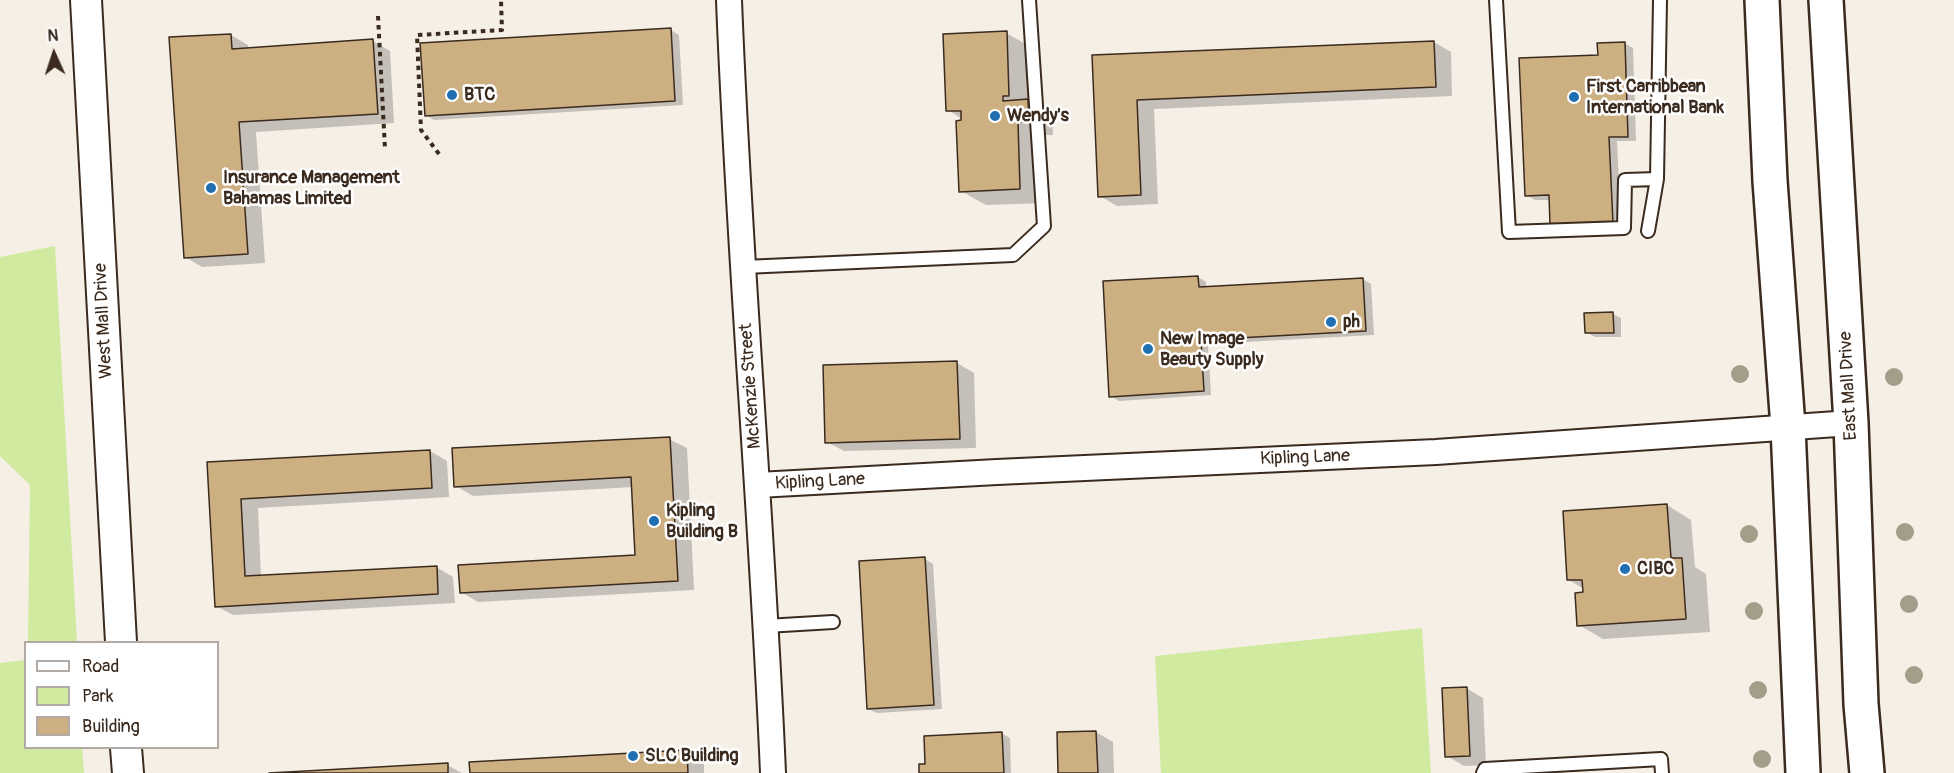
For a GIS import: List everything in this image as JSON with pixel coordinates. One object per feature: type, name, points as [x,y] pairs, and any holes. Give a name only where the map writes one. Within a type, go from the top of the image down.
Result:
[{"type":"main road","points":[[1762,0],[1770,181],[1788,427],[1803,773]]},
{"type":"main road","name":"East Mall Drive","points":[[1826,0],[1851,423],[1861,704],[1867,773]]},
{"type":"street","name":"West Mall Drive","points":[[86,0],[121,641]]},
{"type":"street","name":"McKenzie Street","points":[[729,0],[773,773]]},
{"type":"street","name":"Kipling Lane","points":[[758,485],[1436,452],[1851,423]]},
{"type":"street","points":[[126,749],[128,773]]},
{"type":"lane","points":[[744,267],[1013,255],[1044,226],[1029,0]]},
{"type":"lane","points":[[1496,0],[1509,232],[1624,228],[1626,180],[1657,179]]},
{"type":"lane","points":[[1648,231],[1657,179],[1660,0]]},
{"type":"lane","points":[[766,626],[833,621]]},
{"type":"lane","points":[[1483,773],[1485,769],[1661,759],[1662,773]]},
{"type":"path","points":[[439,154],[421,130],[417,34],[502,30],[501,0]]},
{"type":"path","points":[[378,16],[385,149]]},
{"type":"green space","points":[[55,246],[77,641],[28,641],[30,485],[0,456],[0,257]]},
{"type":"green space","points":[[1422,628],[1431,773],[1161,773],[1155,656]]},
{"type":"green space","points":[[24,660],[24,749],[82,749],[84,773],[0,773],[0,663]]},
{"type":"building","points":[[671,28],[675,101],[425,116],[420,43]]},
{"type":"building","name":"Wendy's","points":[[1007,31],[1009,96],[1003,96],[1003,101],[1028,99],[1029,121],[1018,122],[1020,189],[959,192],[956,121],[961,120],[961,111],[946,111],[943,34]]},
{"type":"building","name":"Insurance Management Bahamas Limited","points":[[231,34],[232,49],[373,39],[378,114],[239,122],[248,254],[184,258],[169,37]]},
{"type":"building","points":[[1434,41],[1436,87],[1137,100],[1141,195],[1098,197],[1092,55]]},
{"type":"building","name":"First Carribbean International Bank","points":[[1625,42],[1628,137],[1609,137],[1613,223],[1550,226],[1549,195],[1525,196],[1519,58],[1598,55],[1597,43]]},
{"type":"building","points":[[1198,276],[1199,287],[1363,278],[1366,331],[1201,340],[1204,391],[1109,397],[1103,281]]},
{"type":"building","points":[[1613,312],[1614,333],[1585,333],[1584,313]]},
{"type":"building","points":[[957,361],[960,439],[825,443],[823,365]]},
{"type":"building","name":"Kipling Building B","points":[[670,437],[678,581],[460,593],[458,565],[635,555],[631,477],[454,487],[452,448]]},
{"type":"building","points":[[430,450],[432,488],[241,499],[245,576],[437,566],[438,594],[215,607],[207,462]]},
{"type":"building","name":"CIBC","points":[[1667,504],[1671,558],[1682,558],[1686,619],[1577,626],[1575,593],[1583,592],[1582,580],[1567,580],[1563,511]]},
{"type":"building","points":[[925,557],[934,705],[867,709],[859,561]]},
{"type":"building","points":[[1467,687],[1470,756],[1445,757],[1442,688]]},
{"type":"building","points":[[1096,731],[1098,773],[1058,773],[1057,732]]},
{"type":"building","points":[[1002,732],[1004,773],[919,773],[919,764],[925,764],[924,736]]},
{"type":"building","name":"SLC Building","points":[[687,750],[688,773],[470,773],[469,762]]},
{"type":"building","points":[[448,763],[448,773],[269,773],[378,767]]},
{"type":"place","name":"BTC","points":[[452,95]]},
{"type":"place","name":"First Carribbean International Bank","points":[[1574,97]]},
{"type":"place","name":"Wendy's","points":[[995,116]]},
{"type":"place","name":"Insurance Management Bahamas Limited","points":[[211,188]]},
{"type":"place","name":"ph","points":[[1331,322]]},
{"type":"place","name":"New Image Beauty Supply","points":[[1148,349]]},
{"type":"place","name":"Kipling Building B","points":[[654,521]]},
{"type":"place","name":"CIBC","points":[[1625,569]]},
{"type":"place","name":"SLC Building","points":[[633,756]]}]
